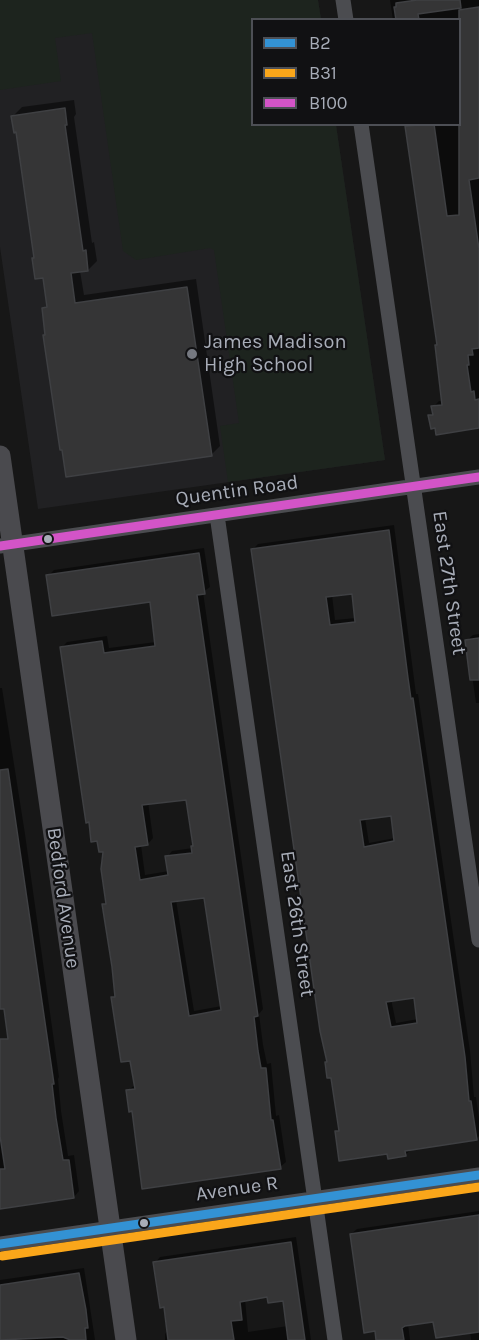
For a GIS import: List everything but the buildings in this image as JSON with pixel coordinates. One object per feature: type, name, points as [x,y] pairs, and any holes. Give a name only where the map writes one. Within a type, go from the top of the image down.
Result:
[{"type":"main road","name":"Bedford Avenue","points":[[0,456],[6,545],[126,1340]]},
{"type":"street","points":[[343,0],[346,18]]},
{"type":"street","name":"East 27th Street","points":[[361,126],[479,940]]},
{"type":"street","name":"Quentin Road","points":[[6,545],[479,477]]},
{"type":"street","name":"East 26th Street","points":[[217,515],[335,1340]]},
{"type":"street","name":"Avenue R","points":[[0,1244],[479,1175]]},
{"type":"shaded area","name":"James Madison High School","points":[[0,0],[318,0],[321,18],[251,18],[251,126],[336,126],[385,460],[38,509],[0,247]]},
{"type":"shaded area","points":[[0,0],[318,0],[321,18],[251,18],[251,126],[336,126],[385,460],[228,482],[220,426],[239,423],[214,250],[210,248],[136,260],[123,251],[92,33],[55,38],[61,81],[0,90]]},
{"type":"transit line","name":"B100","points":[[0,546],[479,477]]},
{"type":"transit line","name":"B2","points":[[0,1244],[479,1175]]},
{"type":"transit line","name":"B31","points":[[2,1256],[479,1187]]},
{"type":"place","name":"James Madison High School","points":[[192,354]]}]
